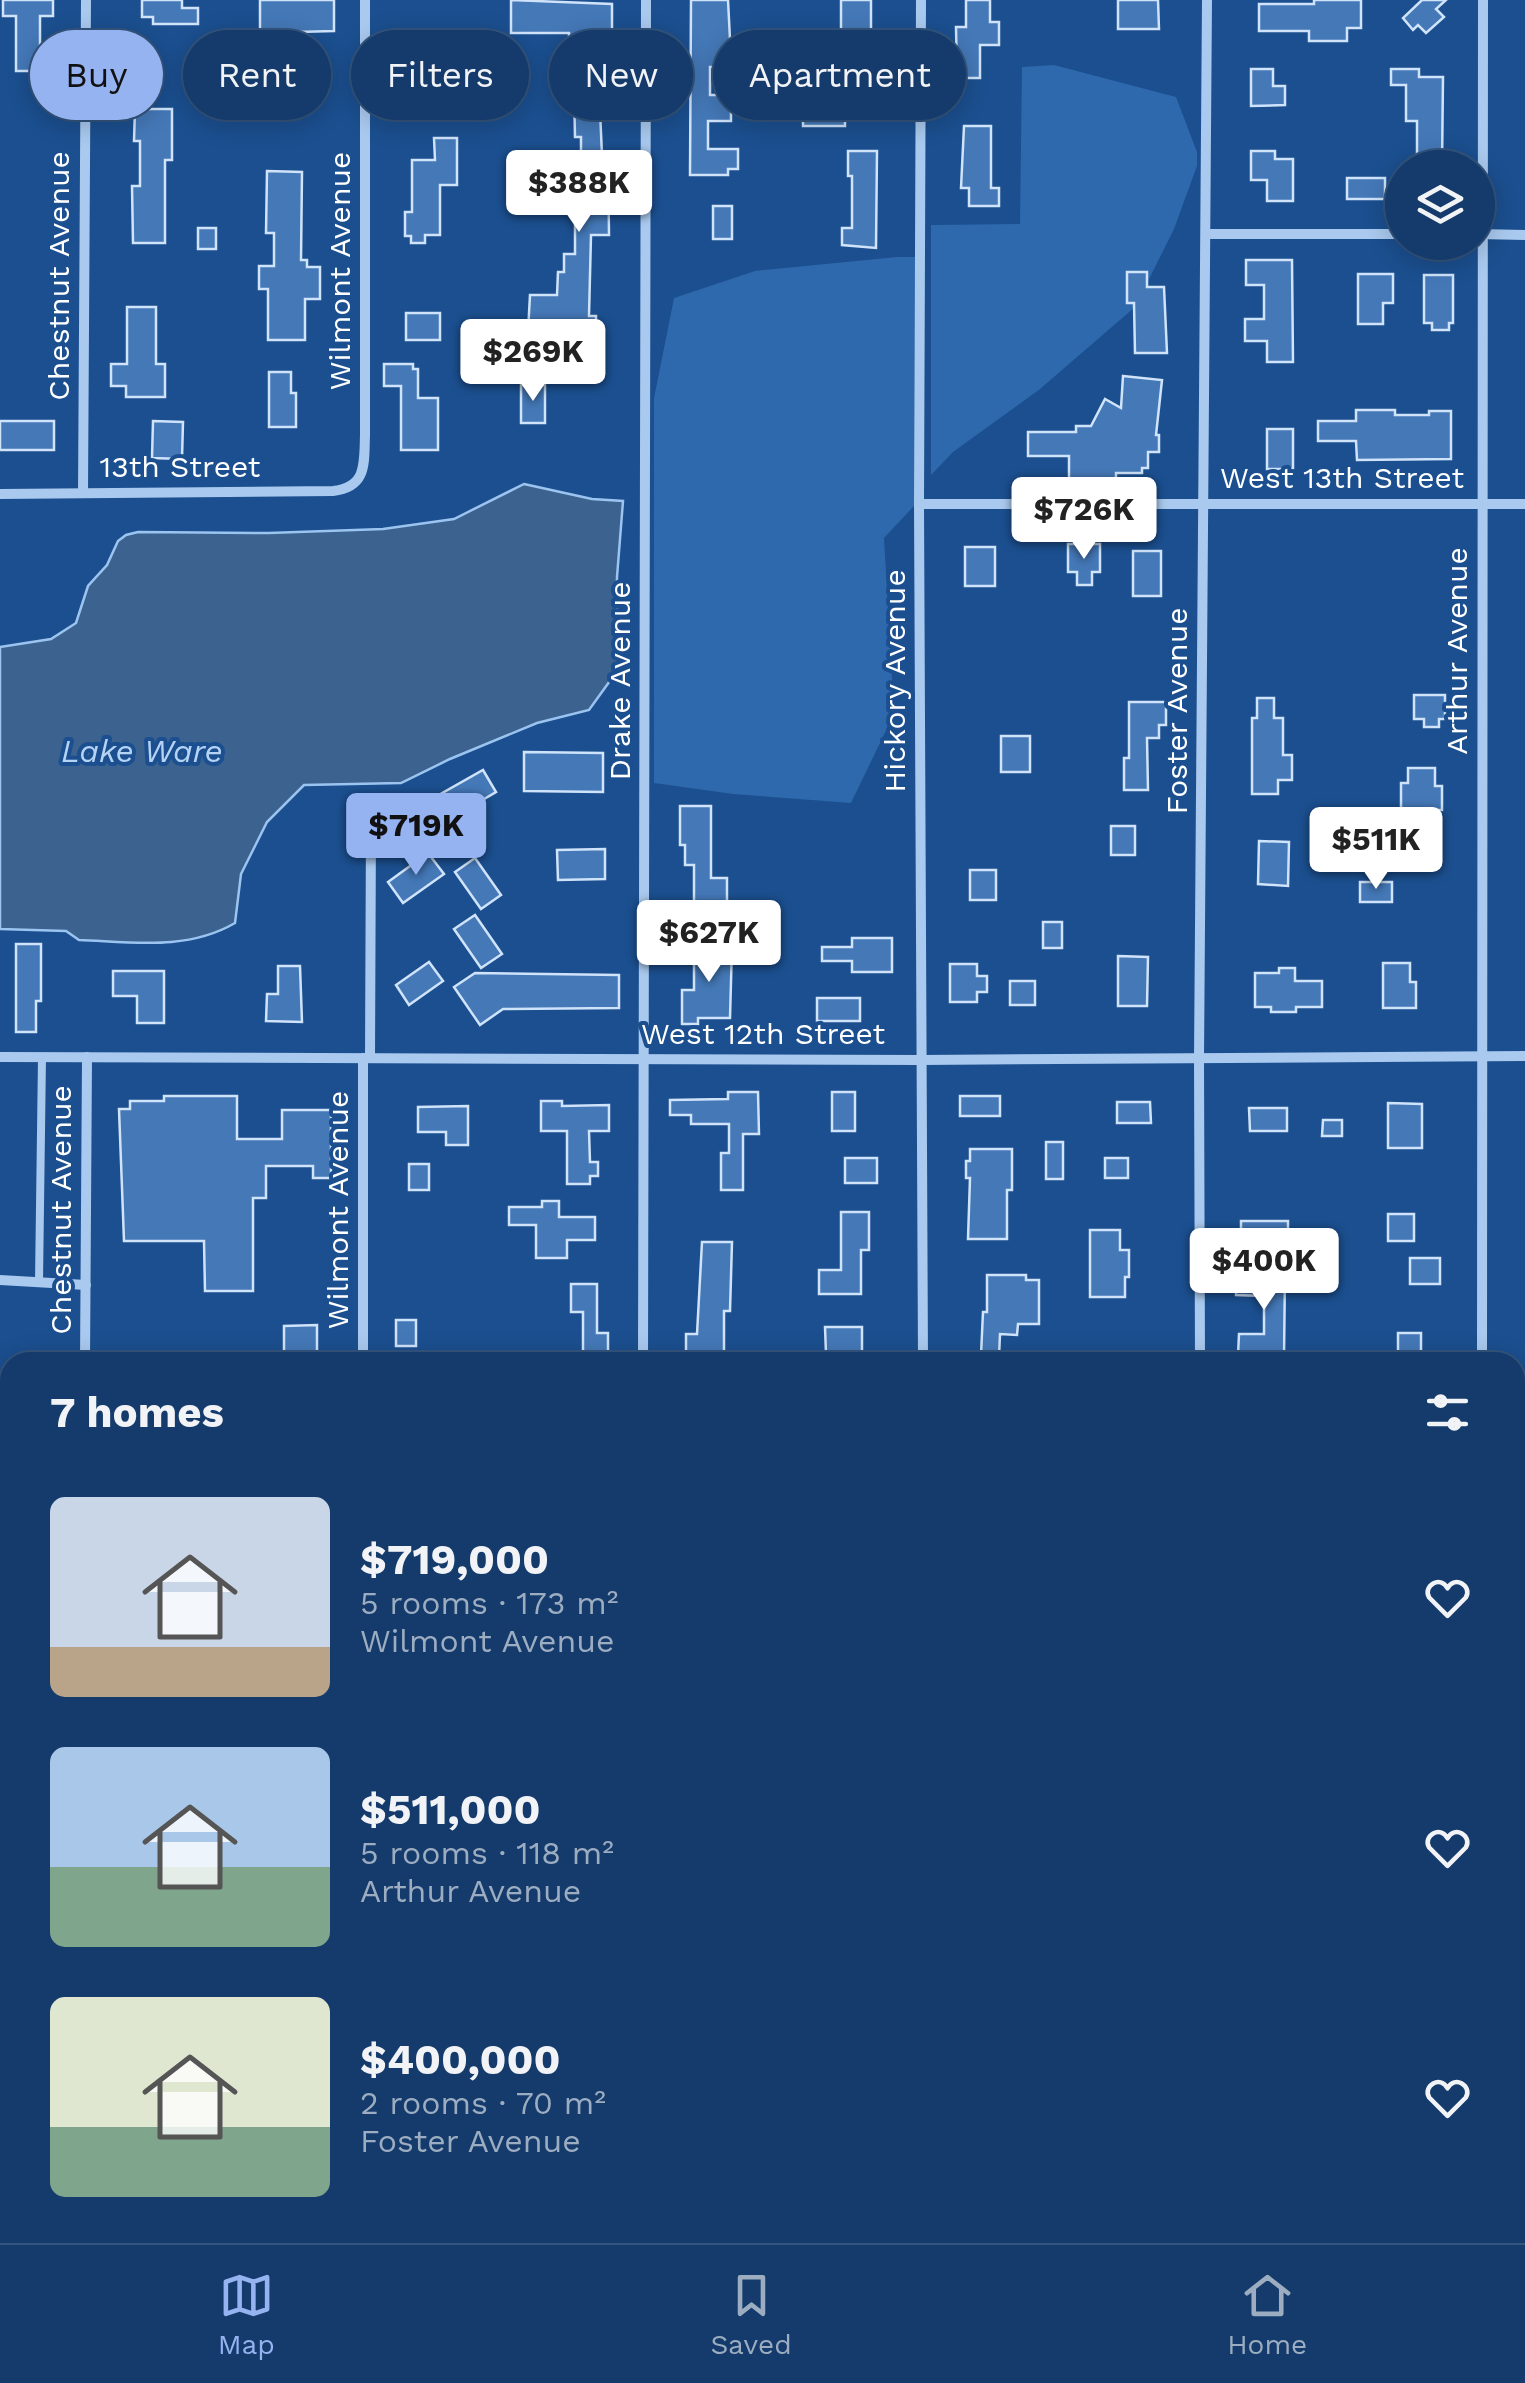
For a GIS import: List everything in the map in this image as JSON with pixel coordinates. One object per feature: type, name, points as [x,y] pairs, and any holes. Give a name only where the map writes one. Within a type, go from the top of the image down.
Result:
[{"type":"street","name":"Chestnut Avenue","points":[[83,493],[86,0]]},
{"type":"street","name":"Wilmont Avenue","points":[[358,481],[364,464],[365,436],[366,0]]},
{"type":"street","name":"Drake Avenue","points":[[643,1352],[646,0]]},
{"type":"street","name":"Hickory Avenue","points":[[921,0],[923,1352]]},
{"type":"street","name":"Foster Avenue","points":[[1200,1352],[1207,0]]},
{"type":"street","name":"Arthur Avenue","points":[[1481,150],[1483,0]]},
{"type":"street","points":[[1206,234],[1385,234]]},
{"type":"street","points":[[1495,234],[1525,234]]},
{"type":"street","name":"Arthur Avenue","points":[[1480,260],[1482,1352]]},
{"type":"street","name":"13th Street","points":[[0,494],[333,490],[348,488],[358,481]]},
{"type":"street","name":"West 13th Street","points":[[919,504],[1525,504]]},
{"type":"street","name":"Wilmont Avenue","points":[[363,1352],[371,823]]},
{"type":"street","name":"West 12th Street","points":[[0,1058],[921,1060],[1525,1056]]},
{"type":"street","name":"Chestnut Avenue","points":[[85,1352],[87,1057]]},
{"type":"street","points":[[0,1280],[86,1285]]},
{"type":"lane","points":[[39,1282],[42,1057]]},
{"type":"shaded area","points":[[1054,65],[1176,97],[1197,152],[1197,166],[1174,229],[1135,307],[1040,389],[953,452],[931,475],[931,225],[1020,224],[1022,67]]},
{"type":"shaded area","points":[[915,257],[914,506],[884,538],[894,714],[851,803],[654,783],[654,398],[674,298],[755,271]]},
{"type":"water","name":"Lake Ware","points":[[524,484],[592,499],[623,501],[617,577],[617,671],[589,710],[537,723],[401,783],[304,785],[267,822],[241,874],[235,923],[217,932],[179,941],[139,943],[79,940],[66,931],[0,929],[0,647],[51,639],[76,623],[88,586],[107,565],[118,541],[138,532],[383,529],[454,519]]},
{"type":"building","points":[[3,0],[53,0],[53,16],[40,16],[40,30],[30,30],[30,71],[16,71],[16,16],[3,16]]},
{"type":"building","points":[[142,0],[182,0],[182,8],[198,8],[198,24],[153,24],[153,17],[142,17]]},
{"type":"building","points":[[260,0],[334,0],[334,31],[260,30]]},
{"type":"building","points":[[511,0],[612,4],[612,30],[511,30]]},
{"type":"building","points":[[691,0],[728,0],[730,30],[713,30],[710,95],[713,120],[731,121],[708,121],[708,149],[738,149],[738,169],[728,169],[728,175],[690,175]]},
{"type":"building","points":[[841,0],[871,0],[871,30],[841,30]]},
{"type":"building","points":[[966,0],[990,0],[990,22],[999,22],[999,45],[980,45],[980,78],[966,78],[966,30],[956,27],[966,27]]},
{"type":"building","points":[[1118,0],[1158,0],[1159,29],[1118,29]]},
{"type":"building","points":[[1314,0],[1361,0],[1361,28],[1347,28],[1347,41],[1309,41],[1309,31],[1259,31],[1259,4],[1314,4]]},
{"type":"building","points":[[1422,0],[1446,0],[1436,9],[1444,17],[1426,33],[1418,25],[1413,30],[1403,18]]},
{"type":"building","points":[[1251,69],[1273,69],[1273,86],[1285,86],[1285,105],[1251,106]]},
{"type":"building","points":[[1391,69],[1419,69],[1419,77],[1443,77],[1442,150],[1417,150],[1417,121],[1406,121],[1406,85],[1391,85]]},
{"type":"building","points":[[163,109],[172,109],[172,160],[165,160],[165,243],[133,243],[132,186],[140,186],[140,141],[134,141],[135,120],[163,120]]},
{"type":"building","points":[[575,120],[600,120],[602,155],[608,155],[609,235],[591,235],[589,316],[596,316],[596,340],[552,340],[552,332],[528,332],[530,295],[557,295],[558,272],[564,272],[564,254],[575,254],[575,199],[581,199],[581,137],[575,137]]},
{"type":"building","points":[[803,120],[845,120],[845,126],[803,126]]},
{"type":"building","points":[[964,126],[991,126],[991,188],[999,188],[999,206],[969,206],[969,188],[961,188]]},
{"type":"building","points":[[434,138],[457,138],[457,185],[440,185],[440,235],[425,235],[425,243],[411,243],[411,236],[405,236],[405,212],[412,212],[412,160],[435,160]]},
{"type":"building","points":[[848,151],[877,151],[876,248],[842,245],[842,228],[852,228]]},
{"type":"building","points":[[1251,151],[1275,151],[1275,159],[1293,159],[1293,201],[1267,201],[1267,180],[1251,180]]},
{"type":"building","points":[[267,171],[302,172],[301,260],[307,260],[307,267],[320,267],[320,299],[305,299],[305,340],[268,340],[268,289],[259,289],[259,266],[274,266],[274,233],[266,233]]},
{"type":"building","points":[[1347,178],[1385,178],[1385,199],[1347,199]]},
{"type":"building","points":[[713,206],[732,206],[732,239],[713,239]]},
{"type":"building","points":[[198,228],[216,228],[216,249],[198,249]]},
{"type":"building","points":[[1246,260],[1292,260],[1293,362],[1267,362],[1267,341],[1245,341],[1245,319],[1264,319],[1264,285],[1246,285]]},
{"type":"building","points":[[1127,272],[1147,272],[1147,287],[1164,287],[1167,353],[1135,353],[1134,303],[1127,303]]},
{"type":"building","points":[[1358,274],[1393,274],[1393,303],[1383,303],[1383,324],[1358,324]]},
{"type":"building","points":[[1424,275],[1453,275],[1453,323],[1449,323],[1449,330],[1432,330],[1432,323],[1424,323]]},
{"type":"building","points":[[127,307],[156,307],[156,364],[165,364],[165,397],[126,397],[126,386],[111,386],[111,364],[127,364]]},
{"type":"building","points":[[406,313],[440,313],[440,340],[406,340]]},
{"type":"building","points":[[384,364],[413,364],[413,369],[418,369],[418,398],[438,398],[438,450],[401,450],[401,386],[384,386]]},
{"type":"building","points":[[269,372],[291,372],[291,393],[296,393],[296,427],[269,427]]},
{"type":"building","points":[[1123,376],[1162,380],[1156,435],[1159,452],[1148,452],[1148,468],[1142,468],[1142,473],[1116,473],[1116,480],[1069,479],[1069,456],[1028,456],[1028,432],[1076,432],[1076,426],[1091,426],[1105,399],[1121,408]]},
{"type":"building","points":[[521,385],[545,385],[545,423],[521,423]]},
{"type":"building","points":[[1356,410],[1395,410],[1395,415],[1451,411],[1451,459],[1357,460],[1356,441],[1318,441],[1318,421],[1356,421]]},
{"type":"building","points":[[0,421],[54,421],[54,450],[0,450]]},
{"type":"building","points":[[153,421],[183,422],[182,459],[152,458]]},
{"type":"building","points":[[1267,429],[1293,429],[1293,469],[1267,469]]},
{"type":"building","points":[[1068,544],[1100,544],[1100,572],[1092,572],[1092,585],[1077,585],[1077,572],[1068,572]]},
{"type":"building","points":[[965,547],[995,547],[995,586],[965,586]]},
{"type":"building","points":[[1133,551],[1161,551],[1161,596],[1133,596]]},
{"type":"building","points":[[1414,695],[1445,695],[1445,719],[1439,719],[1439,727],[1424,727],[1424,719],[1414,719]]},
{"type":"building","points":[[1257,698],[1274,698],[1274,718],[1283,718],[1283,755],[1292,755],[1292,780],[1278,780],[1278,794],[1252,794],[1252,718],[1257,718]]},
{"type":"building","points":[[1129,702],[1166,702],[1166,725],[1159,725],[1159,738],[1147,738],[1148,790],[1124,790],[1124,758],[1129,758]]},
{"type":"building","points":[[1001,736],[1030,736],[1030,772],[1001,772]]},
{"type":"building","points":[[524,752],[603,753],[603,792],[524,791]]},
{"type":"building","points":[[1408,768],[1435,768],[1435,786],[1442,786],[1442,810],[1432,810],[1432,843],[1440,843],[1440,863],[1406,863],[1406,810],[1401,810],[1401,783],[1408,783]]},
{"type":"building","points":[[483,770],[496,792],[443,823],[430,800]]},
{"type":"building","points":[[680,806],[711,806],[711,878],[727,878],[727,906],[694,906],[694,865],[685,865],[685,845],[680,845]]},
{"type":"building","points":[[1111,826],[1135,826],[1135,855],[1111,855]]},
{"type":"building","points":[[1259,841],[1289,842],[1288,886],[1258,884]]},
{"type":"building","points":[[605,849],[605,879],[558,880],[557,850]]},
{"type":"building","points":[[428,853],[444,874],[403,903],[388,882]]},
{"type":"building","points":[[475,858],[501,895],[481,909],[455,872]]},
{"type":"building","points":[[970,870],[996,870],[996,900],[970,900]]},
{"type":"building","points":[[1360,882],[1392,882],[1392,902],[1360,902]]},
{"type":"building","points":[[475,915],[502,954],[481,968],[454,929]]},
{"type":"building","points":[[1043,922],[1062,922],[1062,948],[1043,948]]},
{"type":"building","points":[[852,938],[892,938],[892,972],[852,972],[852,961],[822,961],[822,947],[852,947]]},
{"type":"building","points":[[16,944],[41,944],[41,1001],[36,1001],[36,1032],[16,1032]]},
{"type":"building","points":[[694,945],[732,945],[730,1018],[698,1018],[698,1024],[682,1024],[682,990],[694,990]]},
{"type":"building","points":[[1118,956],[1148,957],[1147,1006],[1118,1006]]},
{"type":"building","points":[[429,962],[443,981],[409,1005],[396,985]]},
{"type":"building","points":[[1383,963],[1410,963],[1410,982],[1416,982],[1416,1008],[1383,1008]]},
{"type":"building","points":[[950,964],[977,964],[977,976],[987,976],[987,992],[977,992],[977,1002],[950,1002]]},
{"type":"building","points":[[278,966],[300,966],[302,1022],[266,1021],[267,994],[278,994]]},
{"type":"building","points":[[1279,968],[1295,968],[1295,981],[1322,981],[1322,1007],[1271,1012],[1271,1007],[1255,1007],[1255,973],[1279,973]]},
{"type":"building","points":[[113,971],[164,971],[164,1023],[137,1023],[137,996],[113,996]]},
{"type":"building","points":[[475,973],[619,975],[619,1008],[503,1009],[480,1025],[454,987]]},
{"type":"building","points":[[1010,981],[1035,981],[1035,1005],[1010,1005]]},
{"type":"building","points":[[817,998],[860,998],[860,1021],[817,1021]]},
{"type":"building","points":[[728,1092],[758,1092],[759,1134],[743,1134],[743,1190],[721,1190],[721,1153],[729,1153],[729,1124],[691,1124],[691,1115],[670,1115],[670,1100],[728,1099]]},
{"type":"building","points":[[832,1092],[855,1092],[855,1131],[832,1131]]},
{"type":"building","points":[[164,1096],[237,1096],[237,1139],[282,1139],[282,1110],[331,1110],[331,1178],[313,1178],[313,1166],[266,1166],[266,1198],[253,1198],[253,1291],[205,1291],[204,1241],[124,1241],[119,1109],[130,1109],[130,1101],[164,1101]]},
{"type":"building","points":[[960,1096],[1000,1096],[1000,1116],[960,1116]]},
{"type":"building","points":[[541,1101],[562,1101],[562,1106],[609,1105],[609,1131],[589,1131],[590,1162],[598,1162],[598,1176],[590,1176],[590,1184],[567,1184],[567,1131],[541,1131]]},
{"type":"building","points":[[1117,1102],[1150,1102],[1151,1123],[1117,1123]]},
{"type":"building","points":[[1388,1103],[1422,1104],[1422,1148],[1388,1148]]},
{"type":"building","points":[[468,1106],[468,1145],[446,1145],[446,1132],[418,1132],[418,1107]]},
{"type":"building","points":[[1249,1108],[1287,1108],[1287,1131],[1250,1131]]},
{"type":"building","points":[[1323,1120],[1342,1120],[1342,1136],[1322,1136]]},
{"type":"building","points":[[1046,1142],[1063,1142],[1063,1179],[1046,1179]]},
{"type":"building","points":[[970,1149],[1012,1149],[1007,1239],[968,1239],[970,1178],[966,1178],[966,1161],[970,1161]]},
{"type":"building","points":[[845,1158],[877,1158],[877,1183],[845,1183]]},
{"type":"building","points":[[1105,1158],[1128,1158],[1128,1178],[1105,1178]]},
{"type":"building","points":[[409,1164],[429,1164],[429,1190],[409,1190]]},
{"type":"building","points":[[542,1201],[559,1201],[559,1217],[595,1217],[595,1240],[567,1240],[567,1258],[536,1258],[536,1225],[509,1225],[509,1207],[542,1207]]},
{"type":"building","points":[[841,1212],[869,1212],[869,1250],[861,1250],[861,1294],[819,1294],[819,1270],[841,1270]]},
{"type":"building","points":[[1388,1214],[1414,1214],[1414,1241],[1388,1241]]},
{"type":"building","points":[[1241,1221],[1288,1221],[1288,1242],[1241,1242]]},
{"type":"building","points":[[1090,1230],[1120,1230],[1120,1250],[1129,1250],[1125,1297],[1090,1297]]},
{"type":"building","points":[[702,1242],[732,1242],[730,1311],[724,1311],[724,1352],[686,1352],[686,1334],[697,1334]]},
{"type":"building","points":[[1410,1258],[1440,1258],[1440,1284],[1410,1284]]},
{"type":"building","points":[[1236,1270],[1285,1271],[1284,1352],[1238,1352],[1239,1334],[1264,1334],[1264,1296],[1236,1295]]},
{"type":"building","points":[[987,1275],[1026,1275],[1026,1280],[1039,1280],[1039,1324],[1018,1324],[1017,1335],[1000,1334],[999,1352],[981,1352],[983,1312],[987,1312]]},
{"type":"building","points":[[571,1284],[597,1284],[597,1333],[608,1333],[608,1352],[583,1352],[583,1312],[571,1312]]},
{"type":"building","points":[[396,1320],[416,1320],[416,1346],[396,1346]]},
{"type":"building","points":[[317,1325],[317,1352],[284,1352],[284,1326]]},
{"type":"building","points":[[825,1327],[862,1327],[862,1352],[826,1352]]},
{"type":"building","points":[[1398,1333],[1421,1333],[1421,1352],[1398,1352]]}]
